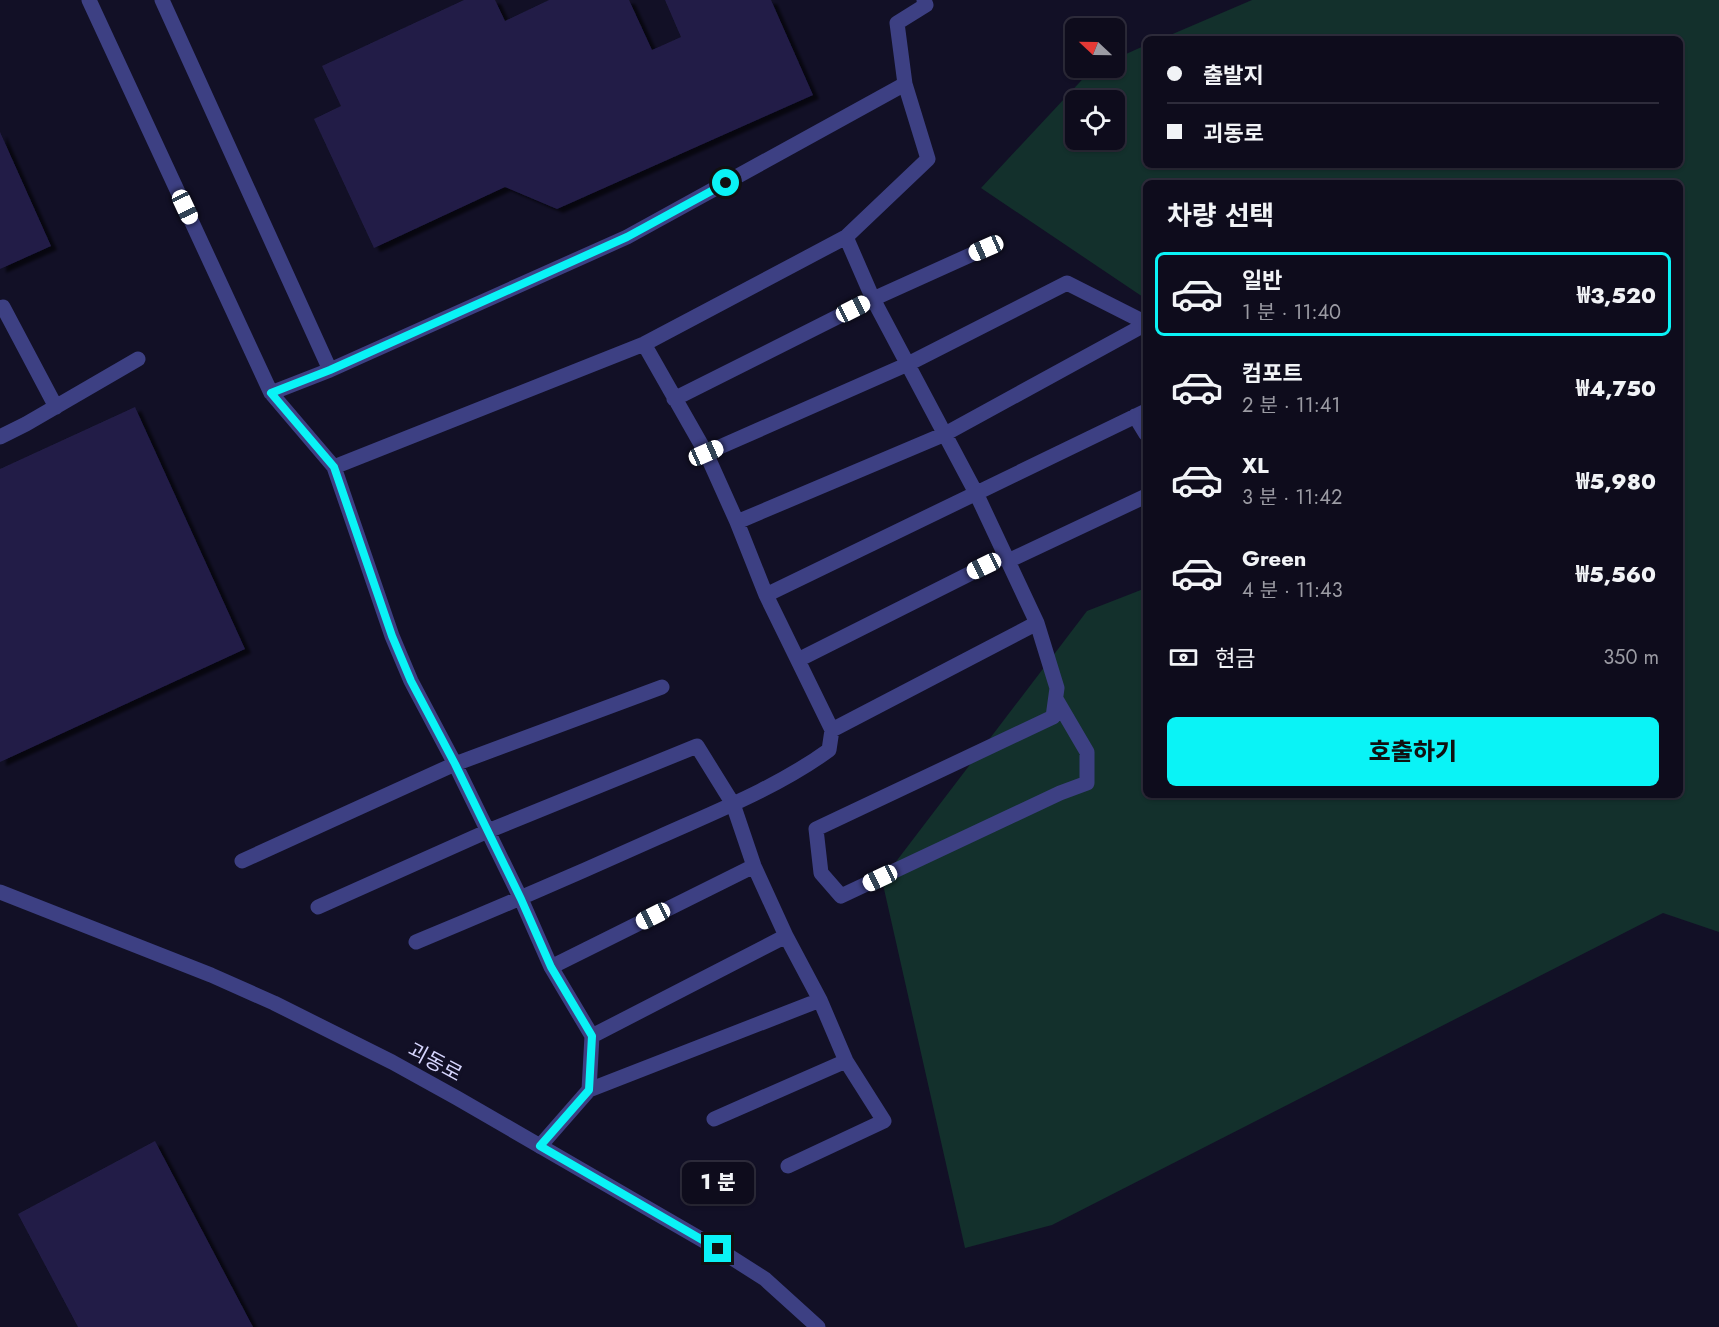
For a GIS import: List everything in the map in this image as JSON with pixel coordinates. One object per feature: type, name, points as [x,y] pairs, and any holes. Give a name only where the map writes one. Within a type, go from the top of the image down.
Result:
[{"type":"street","points":[[89,0],[271,393],[334,467],[392,636],[411,681],[488,831],[551,967],[592,1036],[589,1090]]},
{"type":"street","points":[[162,0],[330,370]]},
{"type":"street","points":[[334,467],[644,344],[846,237],[928,159],[905,84],[897,24],[929,2]]},
{"type":"street","points":[[271,393],[330,370],[627,237],[905,84]]},
{"type":"street","points":[[846,237],[873,299],[976,493],[1037,623],[1057,687],[1053,717],[816,829],[821,873],[841,896],[1060,793],[1087,783],[1087,752],[1056,699]]},
{"type":"street","points":[[674,399],[873,299],[986,248]]},
{"type":"street","points":[[706,453],[908,364],[1067,283],[1143,321]]},
{"type":"street","points":[[3,307],[56,407]]},
{"type":"street","points":[[737,522],[945,434],[1143,325]]},
{"type":"street","points":[[416,942],[521,899],[733,804],[808,765],[829,750],[832,730],[766,595],[706,453],[644,344]]},
{"type":"street","points":[[0,437],[138,359]]},
{"type":"street","points":[[766,595],[1141,414]]},
{"type":"street","points":[[798,660],[1006,559],[1143,497]]},
{"type":"street","points":[[832,730],[1037,623]]},
{"type":"street","points":[[242,861],[455,764],[663,687]]},
{"type":"street","points":[[318,907],[488,831],[697,746],[733,804],[754,866],[786,936],[820,999],[846,1061],[884,1121],[788,1166]]},
{"type":"street","points":[[551,967],[754,866]]},
{"type":"street","name":"괴동로","points":[[0,892],[212,975],[392,1062],[682,1228],[765,1279],[818,1327]]},
{"type":"street","points":[[592,1036],[786,936]]},
{"type":"street","points":[[540,1146],[589,1090],[820,999]]},
{"type":"street","points":[[714,1119],[846,1061]]},
{"type":"green space","points":[[1252,0],[1719,0],[1719,932],[1663,913],[1052,1225],[965,1248],[882,880],[1087,611],[1143,589],[1143,798],[1683,798],[1683,180],[1143,180],[1143,297],[981,188],[1065,98],[1065,150],[1125,150],[1125,90],[1072,90],[1084,78],[1125,78],[1125,54],[1143,46],[1143,168],[1683,168],[1683,36],[1168,36]]},
{"type":"building","points":[[464,0],[495,0],[505,21],[549,0],[629,0],[652,50],[681,37],[665,0],[771,0],[813,95],[557,209],[505,187],[374,248],[314,119],[341,106],[322,66]]},
{"type":"building","points":[[0,132],[51,246],[0,269]]},
{"type":"building","points":[[135,407],[245,649],[0,762],[0,469]]},
{"type":"building","points":[[155,1141],[253,1327],[78,1327],[18,1214]]},
{"type":"route","points":[[718,1249],[540,1146],[589,1090],[592,1036],[551,967],[521,899],[455,764],[411,681],[392,636],[334,467],[271,393],[330,370],[627,237],[726,183]]}]
